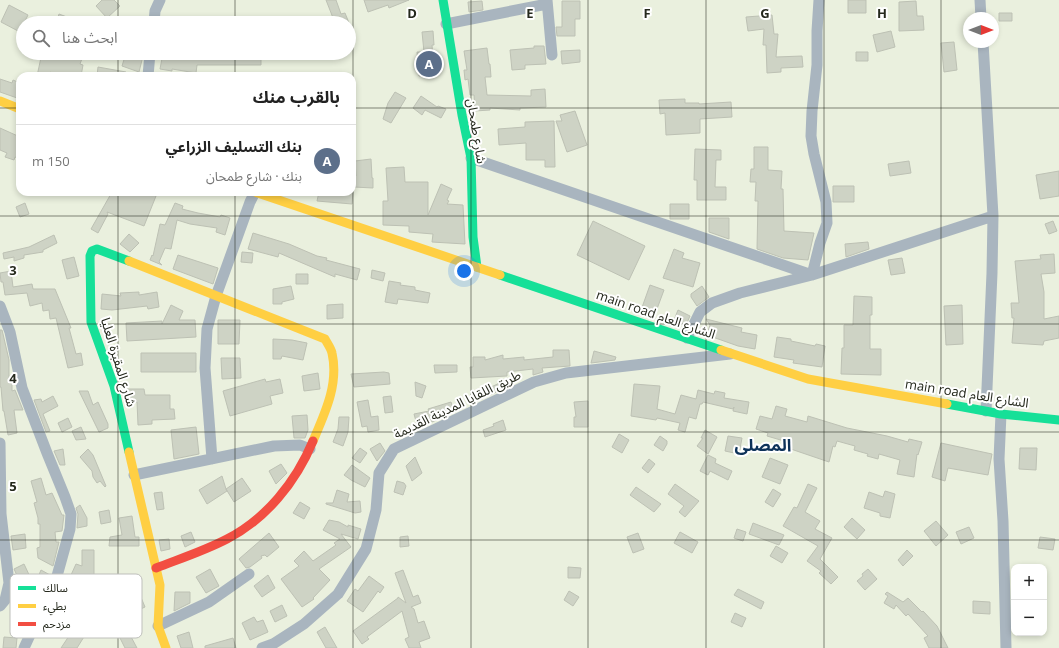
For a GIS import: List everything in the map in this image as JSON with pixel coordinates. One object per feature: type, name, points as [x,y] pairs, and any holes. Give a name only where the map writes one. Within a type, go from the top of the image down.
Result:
[{"type":"street","points":[[155,16],[155,11],[160,0]]},
{"type":"street","name":"شارع طمحان","points":[[443,0],[446,24],[471,158],[473,237],[477,267]]},
{"type":"street","points":[[812,275],[827,223],[826,202],[811,136],[812,111],[818,64],[817,31],[819,0]]},
{"type":"street","points":[[980,0],[981,12]]},
{"type":"street","points":[[446,24],[547,2],[552,55]]},
{"type":"street","points":[[983,48],[993,216],[986,411]]},
{"type":"street","points":[[148,72],[149,60]]},
{"type":"street","points":[[0,101],[16,107]]},
{"type":"street","points":[[471,158],[812,275]]},
{"type":"street","points":[[212,459],[205,368],[207,329],[216,296],[253,196]]},
{"type":"street","name":"main road الشارع العام","points":[[267,196],[808,379],[1001,414],[1059,420]]},
{"type":"street","points":[[687,338],[700,312],[712,303],[740,293],[812,275],[993,216]]},
{"type":"street","name":"شارع المقبرة العليا","points":[[166,648],[158,626],[160,585],[114,386],[91,322],[90,256],[92,251],[97,249],[216,296]]},
{"type":"street","points":[[156,568],[227,538],[263,515],[296,476],[310,449],[329,404],[334,375],[332,352],[325,339],[216,296]]},
{"type":"street","points":[[0,306],[10,332],[22,388],[71,514],[70,529],[58,574]]},
{"type":"street","name":"طريق اللقايا المدينة القديمة","points":[[262,648],[273,644],[304,624],[338,594],[366,549],[376,510],[379,473],[394,449],[534,382],[566,373],[732,354]]},
{"type":"street","points":[[1001,414],[999,459],[1003,521],[1006,648]]},
{"type":"street","points":[[0,443],[1,525],[9,583],[5,600],[0,606]]},
{"type":"street","points":[[134,475],[274,446],[289,444],[300,445],[310,449]]},
{"type":"street","points":[[158,626],[209,602],[249,574]]},
{"type":"street","points":[[24,648],[29,638]]},
{"type":"building","points":[[102,0],[114,0],[120,6],[109,16],[105,16],[96,6]]},
{"type":"building","points":[[326,0],[336,0],[341,14],[345,13],[346,16],[332,16]]},
{"type":"building","points":[[364,0],[409,0],[389,8],[388,5],[368,12]]},
{"type":"building","points":[[848,0],[866,0],[866,13],[848,13]]},
{"type":"building","points":[[482,1],[483,10],[469,12],[468,2]]},
{"type":"building","points":[[562,1],[580,1],[580,19],[575,19],[575,36],[557,36],[556,27],[562,27]]},
{"type":"building","points":[[916,1],[917,16],[923,16],[924,30],[899,31],[899,2]]},
{"type":"building","points":[[9,5],[28,15],[16,16],[16,30],[1,22]]},
{"type":"building","points":[[999,13],[1012,13],[1012,21],[999,21]]},
{"type":"building","points":[[772,15],[774,34],[778,34],[776,57],[802,56],[803,67],[781,68],[781,72],[767,73],[766,45],[763,45],[764,29],[748,31],[746,17]]},
{"type":"building","points":[[433,31],[434,45],[432,45],[434,75],[419,76],[417,52],[424,52],[422,32]]},
{"type":"building","points":[[891,31],[895,47],[877,52],[873,35]]},
{"type":"building","points":[[954,42],[957,70],[944,72],[941,43]]},
{"type":"building","points":[[534,46],[544,46],[546,64],[525,65],[525,69],[512,70],[510,50],[534,48]]},
{"type":"building","points":[[487,48],[491,77],[485,77],[487,95],[531,96],[531,90],[545,89],[546,107],[520,108],[520,110],[490,108],[490,110],[475,111],[474,95],[470,95],[468,79],[465,80],[464,70],[467,70],[464,51]]},
{"type":"building","points":[[580,50],[580,62],[562,64],[561,51]]},
{"type":"building","points":[[856,52],[868,52],[868,61],[856,61]]},
{"type":"building","points":[[40,60],[81,60],[80,64],[83,65],[82,72],[38,72]]},
{"type":"building","points":[[124,60],[142,60],[139,72],[122,66]]},
{"type":"building","points":[[162,60],[261,60],[261,65],[197,65],[196,72],[160,69]]},
{"type":"building","points":[[98,67],[126,72],[97,72]]},
{"type":"building","points":[[0,79],[12,83],[13,80],[16,81],[16,98],[0,92]]},
{"type":"building","points":[[395,92],[406,98],[391,123],[383,119],[388,103]]},
{"type":"building","points":[[421,96],[437,107],[446,109],[441,118],[425,110],[422,115],[413,108]]},
{"type":"building","points":[[685,99],[685,103],[699,104],[731,102],[732,117],[700,119],[700,133],[666,135],[665,113],[660,114],[659,100]]},
{"type":"building","points":[[575,111],[587,145],[567,152],[556,121],[562,121],[560,115]]},
{"type":"building","points":[[554,121],[555,167],[545,167],[545,160],[526,160],[526,143],[499,145],[498,129],[525,127],[525,122]]},
{"type":"building","points":[[0,128],[16,135],[16,157],[14,160],[5,157],[7,153],[0,150]]},
{"type":"building","points":[[754,147],[768,147],[768,170],[782,171],[781,189],[783,189],[784,231],[814,233],[808,260],[783,258],[757,249],[758,201],[755,201],[756,182],[750,182],[751,169],[754,169]]},
{"type":"building","points":[[695,149],[721,150],[721,160],[716,160],[715,187],[726,187],[726,200],[697,200],[697,180],[694,180]]},
{"type":"building","points":[[371,159],[373,188],[356,187],[356,161]]},
{"type":"building","points":[[909,161],[911,173],[890,176],[888,164]]},
{"type":"building","points":[[404,167],[405,182],[428,182],[428,215],[441,184],[452,189],[447,200],[449,201],[447,204],[463,205],[465,244],[432,242],[433,234],[409,232],[409,226],[383,225],[383,201],[388,201],[386,168]]},
{"type":"building","points":[[1059,171],[1059,196],[1040,199],[1036,175]]},
{"type":"building","points":[[833,186],[854,186],[854,202],[833,202]]},
{"type":"building","points":[[110,196],[156,196],[144,226],[107,212],[108,214],[98,233],[91,229]]},
{"type":"building","points":[[318,196],[353,196],[352,204],[317,201]]},
{"type":"building","points":[[25,203],[29,214],[20,217],[16,207]]},
{"type":"building","points":[[175,203],[183,206],[182,209],[220,217],[221,215],[230,218],[225,235],[216,232],[217,228],[190,224],[177,220],[171,249],[165,248],[159,262],[162,265],[150,260],[152,255],[153,256],[160,224],[165,225]]},
{"type":"building","points":[[670,204],[689,204],[689,219],[670,219]]},
{"type":"building","points":[[709,218],[729,218],[729,239],[709,232]]},
{"type":"building","points":[[593,221],[645,246],[629,280],[577,255]]},
{"type":"building","points":[[1053,221],[1057,231],[1049,234],[1045,224]]},
{"type":"building","points":[[253,233],[289,244],[317,256],[327,258],[326,260],[360,269],[357,280],[335,274],[335,277],[279,253],[278,257],[248,249]]},
{"type":"building","points":[[129,234],[139,243],[130,252],[120,244]]},
{"type":"building","points":[[54,235],[57,243],[43,250],[43,252],[24,255],[24,258],[14,261],[14,257],[4,259],[3,253],[29,247]]},
{"type":"building","points":[[868,242],[869,249],[846,257],[845,244]]},
{"type":"building","points":[[674,249],[684,253],[682,258],[700,263],[693,287],[663,278]]},
{"type":"building","points":[[242,252],[253,253],[252,263],[241,262]]},
{"type":"building","points":[[1054,254],[1055,273],[1041,274],[1044,292],[1044,319],[1059,316],[1059,338],[1044,341],[1043,345],[1012,343],[1014,318],[1012,318],[1011,303],[1019,303],[1015,261],[1041,259],[1040,255]]},
{"type":"building","points":[[178,255],[218,268],[213,284],[173,269]]},
{"type":"building","points":[[74,257],[79,276],[67,279],[62,260]]},
{"type":"building","points":[[902,258],[905,273],[891,275],[888,260]]},
{"type":"building","points":[[372,270],[385,273],[383,281],[371,278]]},
{"type":"building","points":[[11,271],[13,287],[32,284],[33,289],[55,289],[71,328],[69,328],[76,354],[81,353],[83,365],[68,368],[56,318],[50,319],[49,310],[43,311],[42,303],[30,306],[27,293],[5,295],[0,273]]},
{"type":"building","points":[[296,274],[308,274],[308,284],[296,284]]},
{"type":"building","points":[[389,281],[401,283],[400,285],[415,287],[415,290],[430,293],[428,303],[398,299],[397,304],[385,302]]},
{"type":"building","points":[[650,285],[664,290],[654,317],[640,313]]},
{"type":"building","points":[[291,286],[294,299],[282,302],[282,304],[273,304],[273,289]]},
{"type":"building","points":[[702,286],[709,297],[697,306],[691,297],[691,294]]},
{"type":"building","points":[[139,292],[139,295],[157,292],[159,307],[148,309],[147,306],[112,310],[101,309],[102,294],[121,296],[120,293]]},
{"type":"building","points":[[854,296],[872,297],[872,315],[870,315],[870,349],[881,349],[881,375],[841,374],[842,348],[844,348],[844,325],[853,325]]},
{"type":"building","points":[[343,304],[343,318],[327,319],[327,305]]},
{"type":"building","points":[[171,305],[183,311],[179,320],[195,320],[196,337],[127,341],[126,323],[162,321],[162,324]]},
{"type":"building","points":[[962,305],[963,344],[946,345],[944,306]]},
{"type":"building","points":[[678,310],[690,316],[686,325],[674,320]]},
{"type":"building","points":[[706,319],[742,328],[741,332],[757,335],[755,349],[738,346],[707,335],[710,325]]},
{"type":"building","points":[[218,320],[240,320],[239,344],[218,344]]},
{"type":"building","points":[[0,330],[2,330],[9,360],[9,381],[12,381],[12,391],[15,390],[23,410],[14,410],[17,433],[8,435],[0,387]]},
{"type":"building","points":[[777,337],[791,339],[791,341],[815,346],[816,344],[825,346],[822,367],[793,363],[794,360],[774,357]]},
{"type":"building","points":[[273,339],[292,340],[307,343],[303,360],[282,356],[281,359],[273,359]]},
{"type":"building","points":[[553,350],[569,350],[570,366],[542,368],[543,372],[533,375],[533,369],[507,372],[507,376],[471,378],[470,367],[473,367],[473,357],[485,357],[485,360],[503,355],[503,359],[524,357],[524,360],[553,357]]},
{"type":"building","points":[[594,351],[616,357],[615,360],[591,363]]},
{"type":"building","points":[[141,353],[196,353],[196,372],[141,372]]},
{"type":"building","points":[[221,358],[240,358],[241,378],[222,379]]},
{"type":"building","points":[[434,365],[457,365],[457,372],[435,373]]},
{"type":"building","points":[[318,373],[320,389],[304,391],[302,376]]},
{"type":"building","points":[[389,373],[390,384],[354,387],[351,374]]},
{"type":"building","points":[[265,379],[266,382],[280,379],[283,393],[270,396],[272,404],[230,416],[223,391]]},
{"type":"building","points":[[508,379],[511,385],[471,404],[468,398]]},
{"type":"building","points":[[415,382],[426,386],[422,398],[416,396]]},
{"type":"building","points":[[634,384],[660,386],[657,409],[675,414],[681,395],[696,399],[698,390],[714,394],[715,391],[725,393],[724,398],[749,402],[747,414],[733,411],[734,407],[733,409],[703,402],[700,404],[696,419],[689,417],[685,432],[678,430],[680,423],[657,418],[656,420],[631,416]]},
{"type":"building","points":[[127,389],[144,389],[145,395],[170,395],[170,409],[174,409],[175,419],[152,420],[152,424],[138,425],[137,402],[127,402]]},
{"type":"building","points":[[79,391],[88,391],[93,405],[98,402],[108,424],[108,428],[99,432]]},
{"type":"building","points":[[53,396],[58,406],[43,414],[50,431],[46,432],[34,400],[41,399],[42,402]]},
{"type":"building","points":[[391,396],[393,412],[385,413],[383,397]]},
{"type":"building","points":[[368,400],[371,417],[378,416],[379,430],[368,432],[367,426],[362,427],[357,402]]},
{"type":"building","points":[[588,401],[588,427],[574,427],[574,417],[576,417],[574,402]]},
{"type":"building","points":[[451,402],[454,412],[432,422],[417,425],[414,414],[429,411],[428,409]]},
{"type":"building","points":[[776,406],[787,409],[785,416],[807,422],[808,416],[847,428],[908,442],[909,439],[922,442],[918,455],[917,454],[914,477],[897,474],[900,460],[879,454],[878,459],[867,456],[868,454],[854,450],[855,446],[837,441],[835,447],[833,446],[829,462],[782,446],[784,441],[767,436],[768,433],[756,429],[760,416],[772,419]]},
{"type":"building","points":[[307,415],[308,430],[305,438],[294,438],[292,416]]},
{"type":"building","points":[[339,417],[349,417],[348,432],[343,446],[333,442],[338,429]]},
{"type":"building","points":[[68,418],[72,427],[62,432],[58,423]]},
{"type":"building","points":[[503,420],[506,430],[485,437],[483,430],[494,426],[493,424]]},
{"type":"building","points":[[81,427],[86,439],[76,440],[72,431]]},
{"type":"building","points":[[196,427],[199,454],[174,459],[171,430]]},
{"type":"building","points":[[705,430],[717,437],[708,454],[697,446],[703,438],[701,438]]},
{"type":"building","points":[[619,434],[629,440],[622,453],[612,447]]},
{"type":"building","points":[[660,436],[667,441],[663,451],[654,445]]},
{"type":"building","points":[[728,436],[742,438],[739,454],[725,451]]},
{"type":"building","points":[[380,443],[385,451],[377,461],[370,449]]},
{"type":"building","points":[[941,443],[992,454],[988,475],[948,468],[945,481],[932,477]]},
{"type":"building","points":[[360,448],[367,453],[360,463],[352,458]]},
{"type":"building","points":[[1020,448],[1037,448],[1036,470],[1019,469]]},
{"type":"building","points":[[63,449],[65,465],[60,465],[54,451]]},
{"type":"building","points":[[88,449],[93,455],[106,486],[105,487],[100,481],[97,483],[93,477],[92,471],[80,457]]},
{"type":"building","points":[[708,455],[716,459],[715,463],[732,471],[728,480],[710,471],[708,475],[700,471]]},
{"type":"building","points":[[415,457],[422,473],[412,481],[406,466]]},
{"type":"building","points":[[770,458],[788,465],[780,484],[762,477]]},
{"type":"building","points":[[649,459],[655,464],[648,473],[642,468]]},
{"type":"building","points":[[281,464],[287,473],[276,484],[269,471]]},
{"type":"building","points":[[352,465],[370,478],[365,487],[344,475]]},
{"type":"building","points":[[222,476],[227,491],[207,504],[199,490]]},
{"type":"building","points":[[41,478],[46,495],[52,493],[62,515],[64,515],[62,531],[55,532],[56,542],[59,542],[53,566],[38,558],[37,548],[40,547],[40,524],[38,524],[34,503],[37,502],[31,481]]},
{"type":"building","points":[[242,478],[251,491],[234,502],[226,489]]},
{"type":"building","points":[[397,481],[404,483],[406,486],[403,495],[394,492]]},
{"type":"building","points":[[675,484],[699,501],[685,517],[679,512],[684,506],[668,494]]},
{"type":"building","points":[[808,484],[817,488],[805,512],[820,521],[815,529],[832,538],[820,559],[838,577],[831,584],[819,573],[821,571],[807,561],[818,546],[783,526],[794,507],[797,508]]},
{"type":"building","points":[[636,487],[661,504],[654,512],[630,495]]},
{"type":"building","points":[[773,489],[781,494],[773,507],[765,502]]},
{"type":"building","points":[[337,490],[349,494],[347,502],[360,501],[361,512],[355,513],[326,504],[333,503]]},
{"type":"building","points":[[885,491],[895,494],[890,518],[880,516],[880,513],[864,508],[869,492],[883,497]]},
{"type":"building","points":[[162,492],[164,509],[157,510],[154,493]]},
{"type":"building","points":[[300,502],[310,508],[304,519],[293,513]]},
{"type":"building","points":[[80,505],[87,518],[87,526],[77,528],[78,514],[76,508]]},
{"type":"building","points":[[109,510],[111,522],[101,524],[99,512]]},
{"type":"building","points":[[132,516],[135,537],[139,537],[139,546],[109,546],[110,537],[122,535],[119,518]]},
{"type":"building","points":[[852,518],[865,530],[857,539],[844,527]]},
{"type":"building","points":[[329,520],[339,522],[348,527],[348,525],[361,529],[358,539],[341,534],[351,547],[319,569],[330,580],[313,598],[314,599],[302,607],[281,579],[299,566],[294,561],[304,551],[313,561],[336,545],[334,543],[340,539],[323,530]]},
{"type":"building","points":[[936,521],[948,535],[936,546],[924,531]]},
{"type":"building","points":[[753,523],[784,535],[779,545],[749,534]]},
{"type":"building","points":[[969,527],[974,538],[961,544],[956,532]]},
{"type":"building","points":[[737,529],[746,532],[743,541],[734,538]]},
{"type":"building","points":[[191,532],[195,542],[185,547],[181,536]]},
{"type":"building","points":[[680,532],[698,542],[692,553],[674,543]]},
{"type":"building","points":[[269,533],[279,547],[267,557],[265,555],[261,556],[262,558],[250,567],[246,568],[239,559]]},
{"type":"building","points":[[638,533],[644,549],[633,553],[627,537]]},
{"type":"building","points":[[25,534],[26,548],[13,550],[11,536]]},
{"type":"building","points":[[408,536],[409,546],[400,547],[400,537]]},
{"type":"building","points":[[1040,537],[1055,539],[1053,550],[1038,548]]},
{"type":"building","points":[[169,539],[170,549],[161,551],[159,540]]},
{"type":"building","points":[[776,546],[788,553],[782,563],[770,556]]},
{"type":"building","points":[[82,550],[94,550],[94,574],[71,574],[76,564],[82,566]]},
{"type":"building","points":[[907,550],[913,556],[903,566],[898,560]]},
{"type":"building","points":[[24,564],[29,574],[16,574],[14,569]]},
{"type":"building","points":[[568,567],[581,568],[580,578],[568,578]]},
{"type":"building","points":[[210,569],[219,586],[206,593],[196,577]]},
{"type":"building","points":[[868,569],[877,579],[865,590],[857,581]]},
{"type":"building","points":[[41,570],[48,574],[39,574]]},
{"type":"building","points":[[403,570],[413,597],[418,595],[421,603],[411,607],[414,609],[418,623],[424,621],[430,638],[419,642],[421,648],[409,648],[405,639],[409,637],[402,611],[367,637],[369,639],[362,644],[353,631],[398,597],[406,603],[395,573]]},
{"type":"building","points":[[268,575],[275,588],[262,597],[254,586]]},
{"type":"building","points":[[369,576],[384,587],[380,593],[378,591],[363,612],[347,601],[355,589],[358,591]]},
{"type":"building","points":[[738,589],[764,602],[761,609],[734,595]]},
{"type":"building","points":[[569,591],[579,597],[573,606],[564,600]]},
{"type":"building","points":[[175,592],[190,592],[190,603],[174,611]]},
{"type":"building","points":[[887,592],[903,602],[908,598],[922,612],[923,611],[937,626],[948,648],[929,648],[924,638],[928,636],[908,614],[906,616],[896,605],[894,609],[884,603],[888,596],[885,594]]},
{"type":"building","points":[[142,600],[145,607],[142,608]]},
{"type":"building","points":[[973,601],[990,602],[990,614],[973,613]]},
{"type":"building","points":[[282,605],[287,616],[275,622],[270,611]]},
{"type":"building","points":[[735,613],[746,618],[742,627],[731,622]]},
{"type":"building","points":[[254,617],[257,622],[263,620],[268,632],[250,640],[242,623]]},
{"type":"building","points":[[325,627],[337,648],[326,648],[317,632]]},
{"type":"building","points":[[189,632],[193,648],[181,648],[177,636]]},
{"type":"building","points":[[4,637],[17,638],[16,648],[3,648]]},
{"type":"building","points":[[68,638],[83,638],[77,648],[61,648]]},
{"type":"building","points":[[120,638],[132,638],[137,648],[125,648]]},
{"type":"building","points":[[233,638],[236,648],[205,648],[205,646]]},
{"type":"traffic: fast","points":[[443,0],[462,115],[471,158],[473,237],[477,267]]},
{"type":"traffic: fast","points":[[129,261],[97,249],[92,251],[90,256],[91,322],[114,386],[129,452]]},
{"type":"traffic: fast","points":[[500,275],[721,350]]},
{"type":"traffic: fast","points":[[947,404],[1001,414],[1059,420]]},
{"type":"traffic: slow","points":[[0,101],[16,107]]},
{"type":"traffic: slow","points":[[267,196],[500,275]]},
{"type":"traffic: slow","points":[[129,261],[325,339],[332,353],[334,376],[330,398],[313,441]]},
{"type":"traffic: slow","points":[[721,350],[808,379],[947,404]]},
{"type":"traffic: slow","points":[[129,452],[160,585],[158,626],[166,648]]},
{"type":"traffic: jam","points":[[156,568],[227,539],[254,521],[267,510],[289,485],[313,441]]},
{"type":"place","name":"بنك التسليف الزراعي","points":[[429,64]]},
{"type":"district","name":"المصلى","points":[[763,444]]}]
